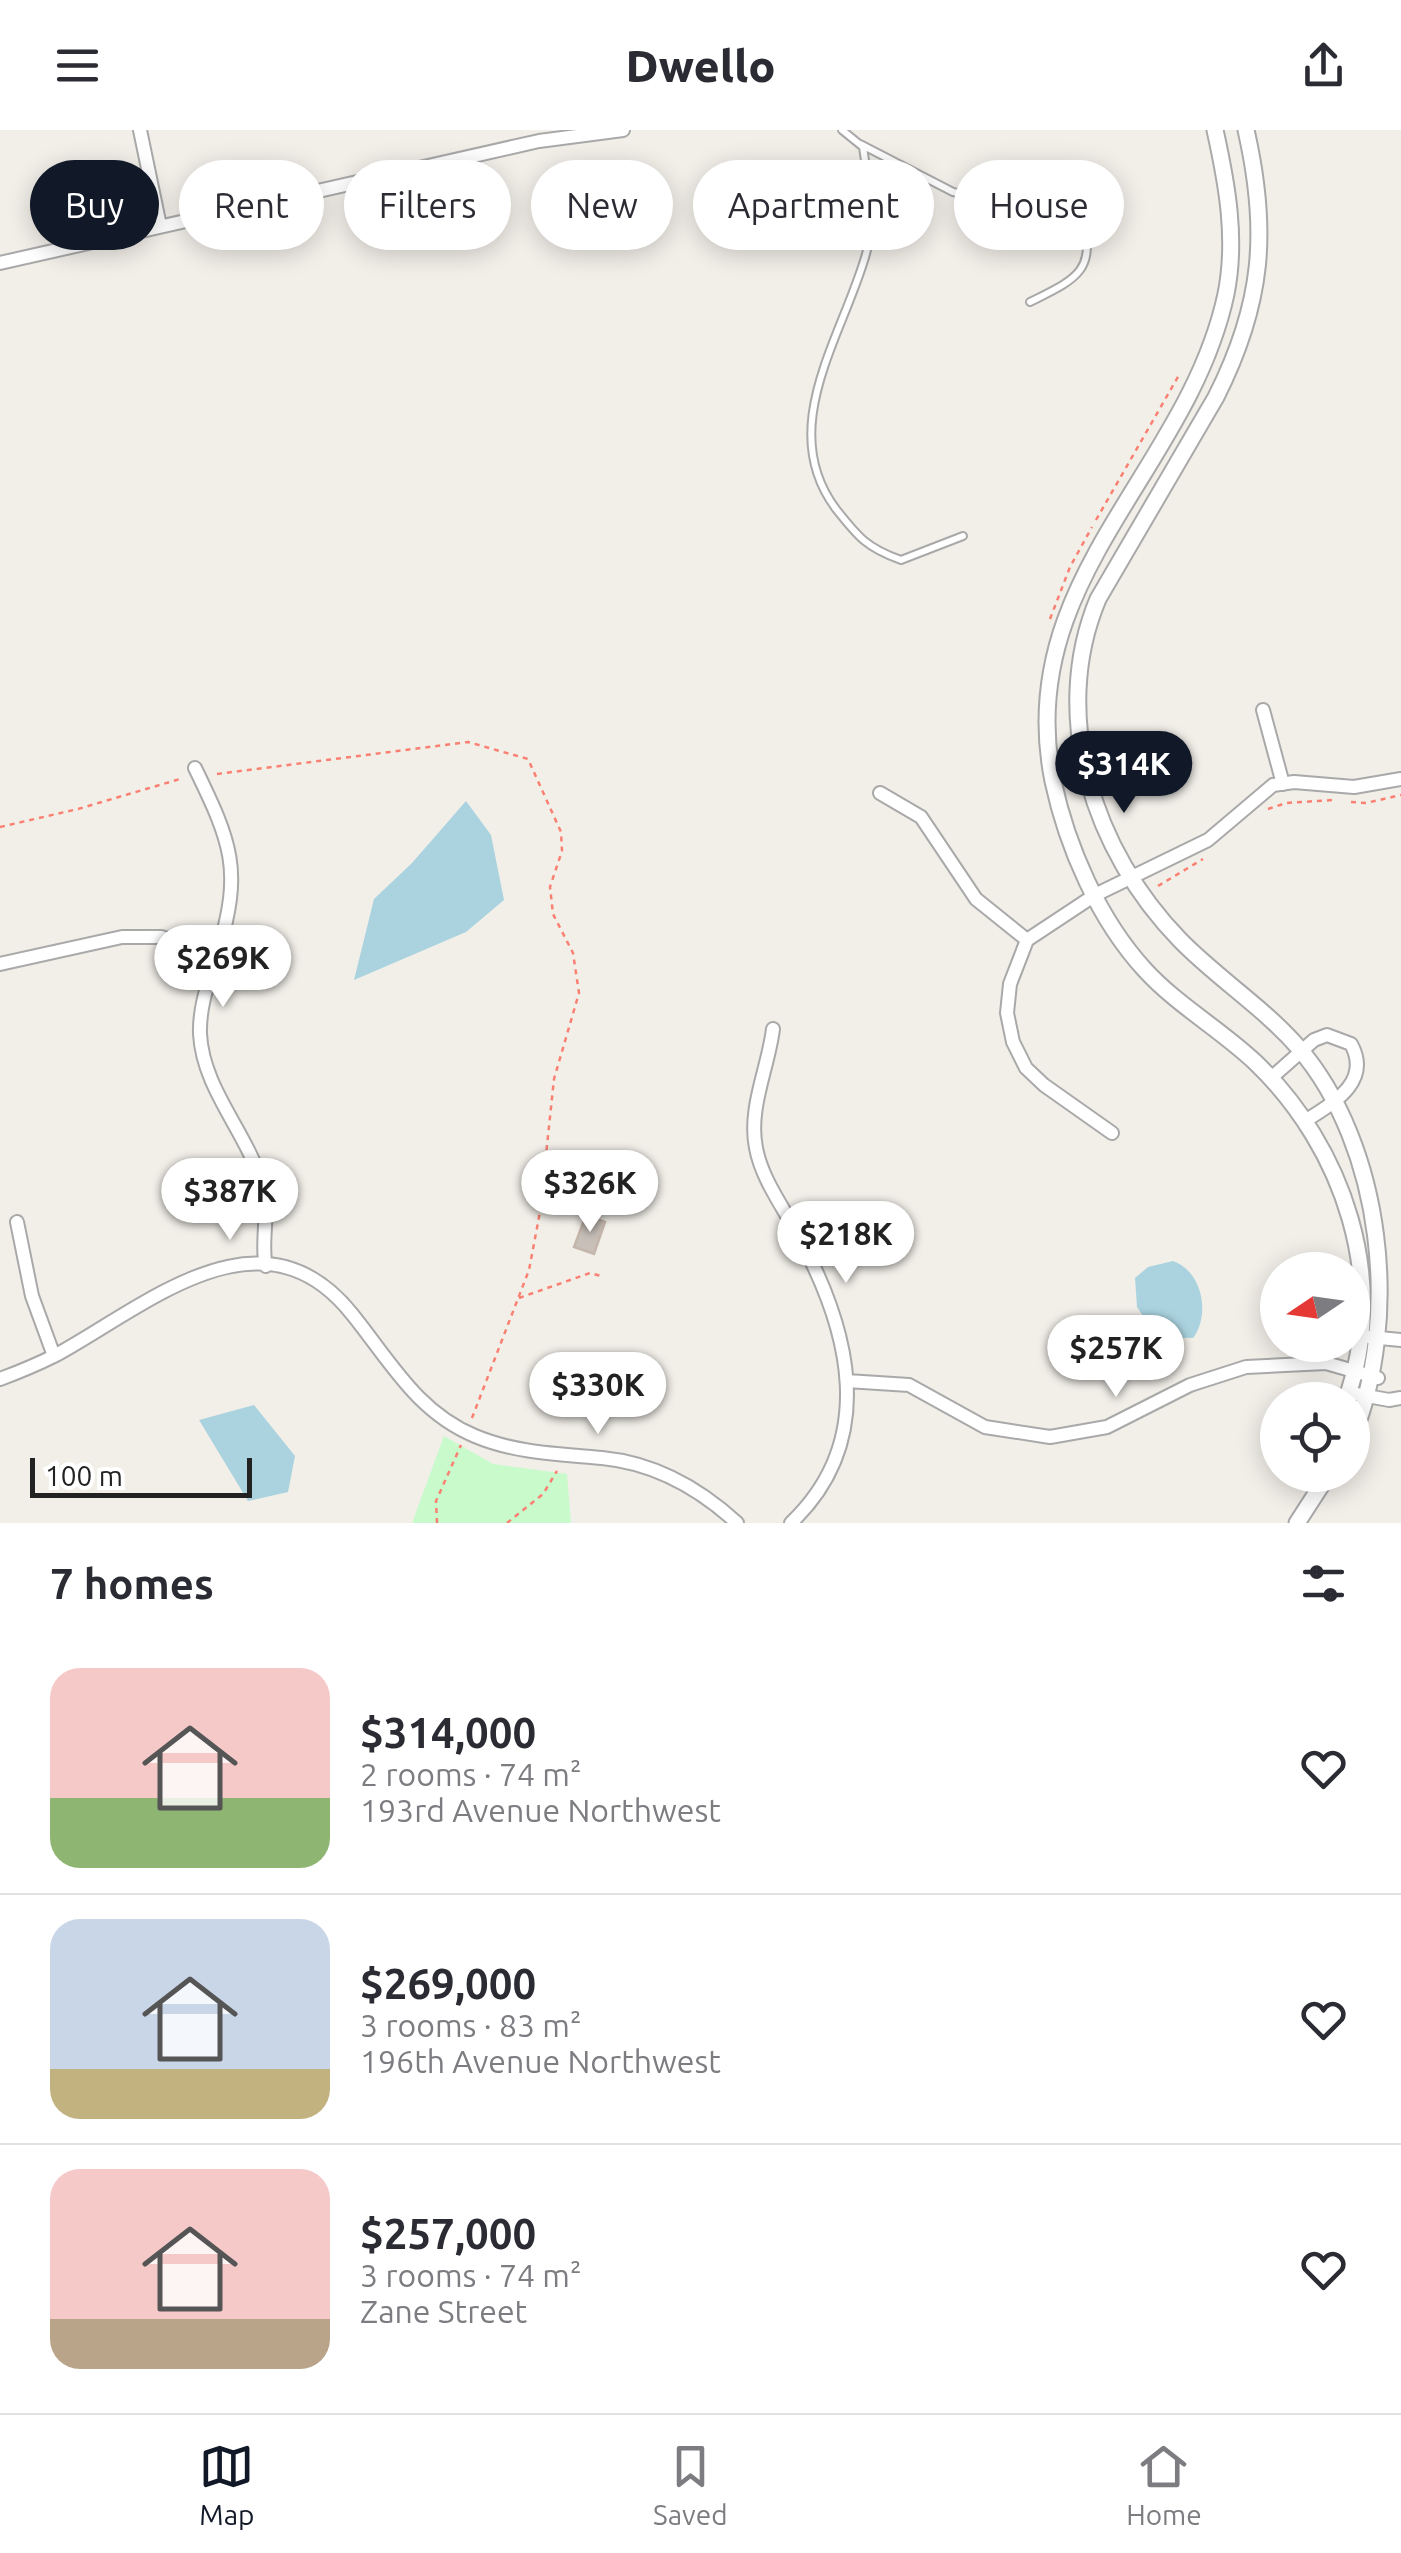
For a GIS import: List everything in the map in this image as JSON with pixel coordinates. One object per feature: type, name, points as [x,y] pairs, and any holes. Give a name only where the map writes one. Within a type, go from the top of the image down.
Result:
[{"type":"street","points":[[140,130],[160,226]]},
{"type":"street","points":[[0,263],[539,140],[623,130]]},
{"type":"street","points":[[1215,130],[1232,234],[1225,298],[1205,356],[1177,414],[1088,561],[1063,622],[1052,670],[1048,717],[1054,784],[1094,895],[1144,969],[1270,1078],[1305,1121],[1330,1164],[1348,1211],[1355,1252]]},
{"type":"street","points":[[1246,130],[1259,211],[1260,262],[1253,300],[1230,370],[1103,588],[1085,630],[1079,660],[1078,718],[1087,776],[1105,829],[1130,878],[1177,938],[1300,1050],[1335,1102],[1360,1152],[1382,1232],[1394,1339],[1370,1402]]},
{"type":"street","points":[[1263,710],[1283,784]]},
{"type":"street","points":[[195,768],[220,816],[230,854],[231,897],[201,1010],[203,1056],[262,1182],[268,1218],[266,1266]]},
{"type":"street","points":[[1112,1134],[1026,1068],[1012,1042],[1007,1012],[1010,984],[1028,940],[1094,895],[1208,840],[1256,796],[1283,784],[1354,787],[1401,779]]},
{"type":"street","points":[[880,794],[921,818],[976,899],[1028,940]]},
{"type":"street","points":[[0,964],[122,938],[161,937],[218,952]]},
{"type":"street","points":[[772,1029],[768,1064],[755,1111],[756,1148],[767,1180],[821,1280],[847,1382],[848,1411],[835,1464],[818,1492],[791,1523]]},
{"type":"street","points":[[1270,1078],[1300,1050],[1326,1035],[1352,1044],[1358,1056],[1352,1085],[1335,1102],[1305,1121]]},
{"type":"street","points":[[17,1222],[32,1296],[54,1356]]},
{"type":"street","points":[[0,1380],[54,1356],[196,1273],[231,1264],[266,1266],[313,1281],[343,1303],[422,1402],[474,1436],[513,1448],[628,1462],[700,1492],[737,1523]]},
{"type":"street","points":[[847,1382],[909,1385],[985,1427],[1050,1437],[1106,1427],[1190,1384],[1246,1367],[1308,1362],[1378,1378]]},
{"type":"street","points":[[1351,1382],[1356,1362]]},
{"type":"street","points":[[1372,1398],[1401,1398]]},
{"type":"street","points":[[1296,1523],[1308,1492]]},
{"type":"street","points":[[1296,1523],[1317,1492]]},
{"type":"lane","points":[[842,130],[863,147],[871,198],[867,251],[815,396],[808,432],[816,469],[829,499],[872,550],[901,560],[962,536]]},
{"type":"lane","points":[[856,142],[953,192],[982,198],[1027,198],[1054,204],[1081,218],[1087,236],[1087,259],[1073,281],[1030,302]]},
{"type":"path","points":[[216,774],[468,742],[528,758],[561,832],[562,851],[550,887],[553,914],[572,953],[580,992],[554,1079],[540,1212],[529,1270],[471,1425]]},
{"type":"path","points":[[0,826],[78,810],[180,779]]},
{"type":"path","points":[[1258,812],[1286,803],[1366,803],[1401,795]]},
{"type":"path","points":[[1154,890],[1213,852]]},
{"type":"path","points":[[518,1298],[590,1273],[601,1276]]},
{"type":"path","points":[[437,1523],[436,1500],[460,1445]]},
{"type":"path","points":[[507,1523],[556,1478],[562,1454]]},
{"type":"green space","points":[[444,1436],[493,1464],[567,1474],[571,1523],[412,1523]]},
{"type":"water","points":[[466,801],[491,835],[504,900],[466,932],[354,980],[374,899],[412,863]]},
{"type":"water","points":[[1173,1261],[1191,1274],[1201,1294],[1202,1317],[1193,1338],[1157,1337],[1137,1307],[1135,1278],[1148,1267]]},
{"type":"water","points":[[254,1405],[295,1456],[288,1492],[248,1501],[199,1420]]},
{"type":"building","points":[[586,1215],[605,1222],[594,1254],[574,1247]]}]
